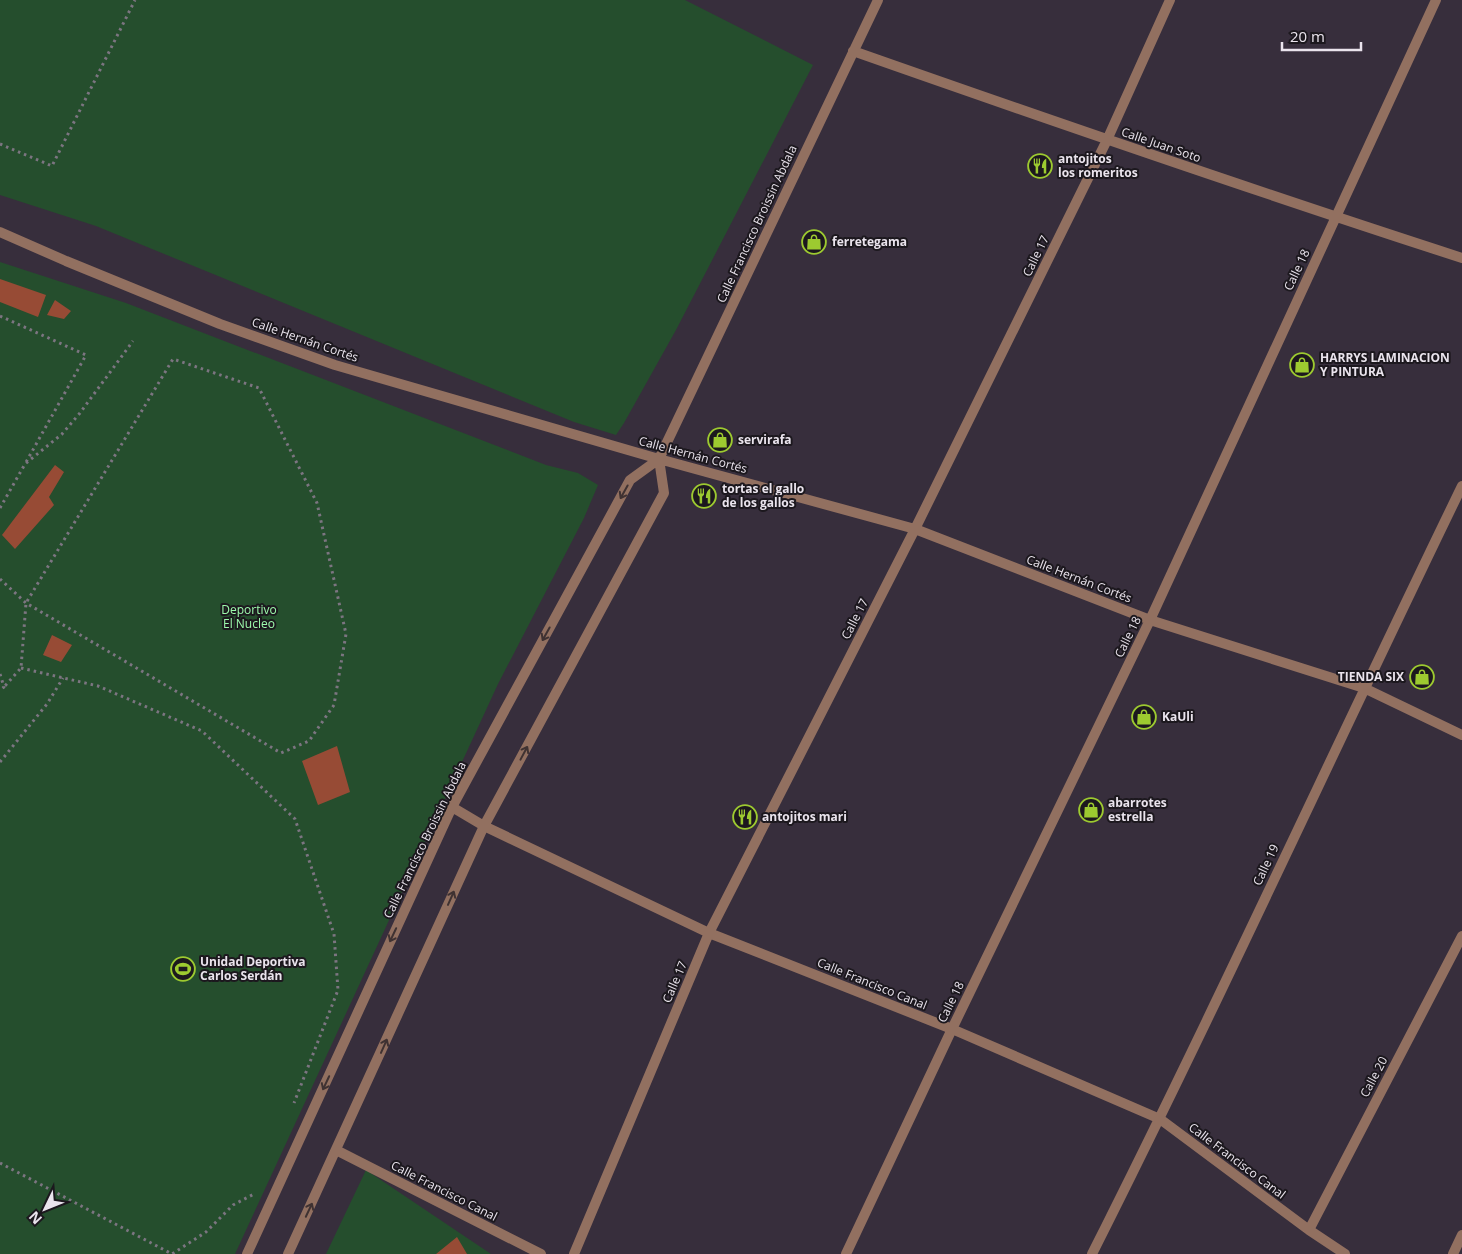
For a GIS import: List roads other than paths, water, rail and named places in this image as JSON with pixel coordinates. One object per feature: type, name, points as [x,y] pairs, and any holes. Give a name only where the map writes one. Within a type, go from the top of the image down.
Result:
[{"type":"street","name":"Calle Francisco Broissin Abdala","points":[[248,1254],[452,806],[630,480],[659,459],[878,0]]},
{"type":"street","name":"Calle 17","points":[[574,1254],[709,933],[915,528],[1107,140],[1170,0]]},
{"type":"street","name":"Calle 18","points":[[846,1254],[952,1029],[1150,620],[1436,0]]},
{"type":"street","name":"Calle Juan Soto","points":[[853,51],[1107,140],[1462,258]]},
{"type":"street","name":"Calle Hernán Cortés","points":[[0,232],[75,265],[220,324],[335,365],[659,459],[915,528],[1150,620],[1364,688],[1462,735]]},
{"type":"street","points":[[288,1254],[484,826],[664,494],[659,459]]},
{"type":"street","name":"Calle 19","points":[[1092,1254],[1160,1120],[1364,688],[1462,486]]},
{"type":"street","name":"Calle Francisco Canal","points":[[452,806],[484,826],[709,933],[952,1029],[1160,1120],[1309,1230],[1346,1254]]},
{"type":"street","name":"Calle 20","points":[[1309,1230],[1462,936]]},
{"type":"street","name":"Calle Francisco Canal","points":[[336,1150],[541,1254]]},
{"type":"street","points":[[1453,1254],[1462,1235]]},
{"type":"place","name":"antojitos los romeritos","points":[[1040,166]]},
{"type":"place","name":"ferretegama","points":[[814,242]]},
{"type":"place","name":"HARRYS LAMINACION Y PINTURA","points":[[1302,365]]},
{"type":"place","name":"servirafa","points":[[720,440]]},
{"type":"place","name":"tortas el gallo de los gallos","points":[[704,496]]},
{"type":"place","name":"TIENDA SIX","points":[[1422,677]]},
{"type":"place","name":"KaUli","points":[[1144,717]]},
{"type":"place","name":"abarrotes estrella","points":[[1091,810]]},
{"type":"place","name":"antojitos mari","points":[[745,817]]},
{"type":"place","name":"Unidad Deportiva Carlos Serdán","points":[[183,969]]},
{"type":"park label","name":"Deportivo El Nucleo","points":[[249,617]]}]
